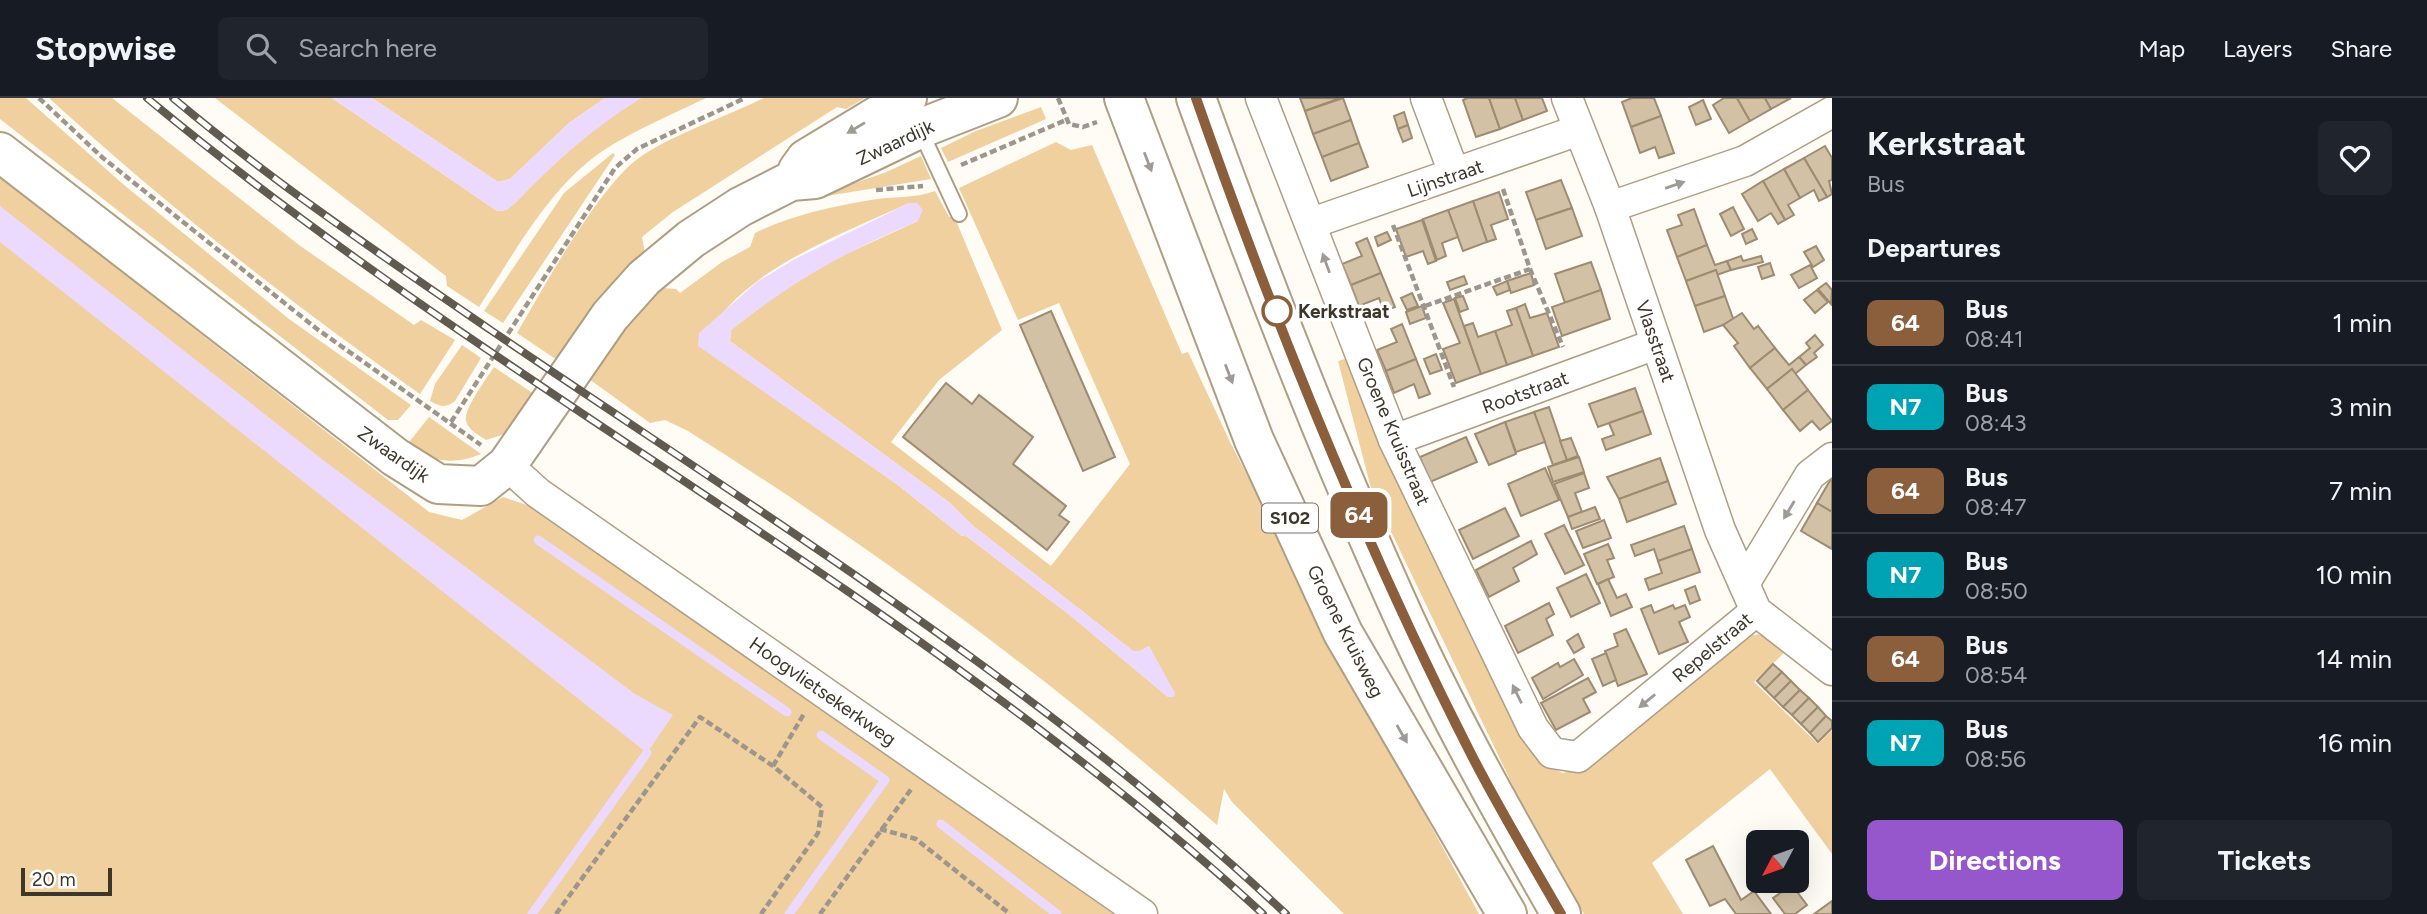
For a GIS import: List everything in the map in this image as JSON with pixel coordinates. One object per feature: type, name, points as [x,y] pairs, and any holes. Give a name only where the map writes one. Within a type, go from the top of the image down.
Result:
[{"type":"main road","name":"Zwaardijk","points":[[0,152],[385,449],[438,484],[481,486],[507,465],[610,316],[644,278],[714,223],[791,181],[806,159],[918,110],[998,98]]},
{"type":"main road","name":"Groene Kruisweg","points":[[1124,98],[1254,440],[1343,633],[1507,914]]},
{"type":"main road","points":[[1196,98],[1321,428],[1396,602],[1471,754],[1561,914]]},
{"type":"street","name":"Groene Kruisstraat","points":[[1261,98],[1394,440],[1533,728],[1552,752]]},
{"type":"street","points":[[1426,98],[1454,173]]},
{"type":"street","name":"Vlasstraat","points":[[1567,98],[1610,207],[1720,530],[1744,584]]},
{"type":"street","points":[[1610,207],[1745,161],[1832,112]]},
{"type":"street","name":"Lijnstraat","points":[[1311,223],[1579,131]]},
{"type":"street","name":"Rootstraat","points":[[1394,440],[1656,344]]},
{"type":"street","name":"Repelstraat","points":[[1552,752],[1578,757],[1756,611],[1744,584],[1810,475],[1832,458]]},
{"type":"street","name":"Hoogvlietsekerkweg","points":[[507,465],[538,493],[1142,914]]},
{"type":"street","points":[[1756,611],[1832,670]]},
{"type":"lane","points":[[918,110],[959,214]]},
{"type":"path","points":[[39,98],[103,158],[295,312],[451,422],[615,168],[638,149],[745,98]]},
{"type":"path","points":[[951,169],[1066,120],[1058,98]]},
{"type":"path","points":[[1493,161],[1530,269],[1573,374]]},
{"type":"path","points":[[1383,199],[1464,414]]},
{"type":"path","points":[[1425,306],[1530,269]]},
{"type":"path","points":[[773,766],[817,688]]},
{"type":"path","points":[[556,914],[701,717],[773,766],[822,807],[818,834],[761,914]]},
{"type":"path","points":[[820,914],[880,829],[930,765]]},
{"type":"path","points":[[880,829],[916,839],[1010,914]]},
{"type":"shaded area","points":[[0,98],[26,98],[124,185],[289,319],[411,405],[398,420],[388,420],[0,119]]},
{"type":"shaded area","points":[[49,98],[112,98],[299,245],[414,325],[421,320],[455,340],[420,394],[230,252],[138,177]]},
{"type":"shaded area","points":[[215,98],[332,98],[497,211],[506,210],[515,203],[562,155],[601,123],[641,98],[706,98],[626,137],[582,167],[548,203],[479,307],[447,286],[446,276]]},
{"type":"shaded area","points":[[332,98],[372,98],[498,182],[510,179],[569,123],[605,98],[641,98],[575,147],[515,203],[506,210],[497,211]]},
{"type":"shaded area","points":[[372,98],[605,98],[569,123],[510,179],[498,182]]},
{"type":"shaded area","points":[[764,98],[865,98],[846,109],[837,107],[673,212],[642,237],[645,253],[579,326],[557,360],[517,333],[591,211],[626,169],[643,155],[671,139]]},
{"type":"shaded area","points":[[1041,107],[1046,119],[948,162],[941,148],[976,131]]},
{"type":"shaded area","points":[[1056,142],[1071,150],[1092,145],[1182,354],[1188,352],[1231,444],[1382,736],[1479,914],[1344,914],[1232,802],[1224,789],[1217,825],[1026,667],[894,569],[688,431],[665,420],[650,423],[589,379],[619,334],[662,288],[676,289],[680,293],[722,262],[750,247],[755,233],[797,217],[856,202],[935,191],[949,217],[954,216],[1002,330],[939,380],[891,442],[1051,566],[1130,464],[1059,303],[1018,320],[959,188]],"holes":[[[909,203],[918,221],[820,266],[786,287],[731,330],[730,341],[950,503],[972,525],[1133,651],[1149,646],[1160,667],[1168,697],[1071,616],[965,535],[962,536],[898,485],[698,345],[724,312],[746,290],[789,260]]]},
{"type":"shaded area","points":[[613,153],[615,155],[503,323],[484,311],[564,193]]},
{"type":"shaded area","points":[[921,156],[931,179],[808,199],[884,173]]},
{"type":"shaded area","points":[[0,177],[429,512],[462,520],[503,497],[539,509],[1113,914],[0,914]]},
{"type":"shaded area","points":[[909,203],[917,203],[923,210],[918,221],[843,256],[777,296],[731,330],[730,341],[950,503],[972,525],[1133,651],[1149,646],[1175,693],[1174,697],[1168,697],[1071,616],[898,485],[698,346],[699,333],[757,282],[795,259]]},
{"type":"shaded area","points":[[0,206],[323,460],[635,694],[673,715],[647,753],[0,242]]},
{"type":"shaded area","points":[[462,345],[481,358],[455,401],[446,406],[437,405],[430,401],[435,384]]},
{"type":"shaded area","points":[[1348,358],[1534,752],[1543,764],[1563,773],[1580,768],[1745,638],[1751,635],[1768,636],[1788,649],[1754,682],[1818,744],[1832,730],[1832,854],[1770,769],[1652,863],[1683,914],[1584,914],[1514,788],[1372,492],[1338,361]]},
{"type":"shaded area","points":[[494,367],[534,394],[508,433],[486,440],[469,427],[466,416]]},
{"type":"shaded area","points":[[429,417],[481,454],[452,461],[434,458],[406,446]]},
{"type":"building","points":[[1300,98],[1340,98],[1305,111]]},
{"type":"building","points":[[1343,98],[1351,120],[1313,134],[1305,111]]},
{"type":"building","points":[[1489,98],[1500,129],[1476,137],[1463,100]]},
{"type":"building","points":[[1489,98],[1515,98],[1523,120],[1500,129]]},
{"type":"building","points":[[1515,98],[1542,98],[1547,111],[1523,120]]},
{"type":"building","points":[[1632,98],[1654,98],[1661,116],[1631,127],[1622,102]]},
{"type":"building","points":[[1724,98],[1737,98],[1750,121],[1729,133],[1713,105]]},
{"type":"building","points":[[1737,98],[1765,98],[1771,109],[1750,121]]},
{"type":"building","points":[[1765,98],[1791,98],[1771,109]]},
{"type":"building","points":[[1703,100],[1711,119],[1696,125],[1689,107]]},
{"type":"building","points":[[1404,112],[1408,125],[1398,129],[1394,116]]},
{"type":"building","points":[[1661,116],[1674,153],[1659,158],[1655,147],[1640,153],[1631,127]]},
{"type":"building","points":[[1351,120],[1359,143],[1322,157],[1313,134]]},
{"type":"building","points":[[1408,125],[1412,138],[1403,142],[1398,129]]},
{"type":"building","points":[[1359,143],[1368,167],[1331,181],[1322,157]]},
{"type":"building","points":[[1825,146],[1832,158],[1832,180],[1829,181],[1832,194],[1827,197],[1804,158]]},
{"type":"building","points":[[1804,158],[1827,197],[1819,201],[1814,190],[1800,198],[1784,169]]},
{"type":"building","points":[[1784,169],[1800,198],[1788,205],[1794,215],[1785,220],[1763,181]]},
{"type":"building","points":[[1561,180],[1572,208],[1536,220],[1526,192]]},
{"type":"building","points":[[1763,181],[1785,220],[1778,224],[1771,213],[1758,221],[1742,194]]},
{"type":"building","points":[[1499,192],[1508,219],[1491,225],[1496,239],[1487,242],[1473,201]]},
{"type":"building","points":[[1473,201],[1487,242],[1463,251],[1448,210]]},
{"type":"building","points":[[1733,207],[1744,229],[1731,236],[1720,214]]},
{"type":"building","points":[[1572,208],[1582,236],[1546,249],[1536,220]]},
{"type":"building","points":[[1694,209],[1707,245],[1677,257],[1667,230],[1682,225],[1678,215]]},
{"type":"building","points":[[1448,210],[1458,237],[1442,243],[1446,256],[1437,260],[1423,219]]},
{"type":"building","points":[[1422,220],[1436,261],[1428,264],[1423,251],[1406,257],[1396,229]]},
{"type":"building","points":[[1752,229],[1757,239],[1746,244],[1742,234]]},
{"type":"building","points":[[1387,232],[1391,240],[1378,246],[1375,237]]},
{"type":"building","points":[[1367,238],[1381,273],[1351,285],[1342,264],[1362,256],[1356,243]]},
{"type":"building","points":[[1707,245],[1715,265],[1727,261],[1731,270],[1717,275],[1716,270],[1686,281],[1677,257]]},
{"type":"building","points":[[1816,246],[1824,260],[1813,267],[1804,252]]},
{"type":"building","points":[[1741,256],[1743,261],[1761,256],[1763,262],[1731,270],[1727,261]]},
{"type":"building","points":[[1591,262],[1601,290],[1565,303],[1555,274]]},
{"type":"building","points":[[1770,263],[1774,275],[1762,279],[1758,267]]},
{"type":"building","points":[[1810,265],[1817,278],[1799,288],[1791,275]]},
{"type":"building","points":[[1716,270],[1725,296],[1695,306],[1686,281]]},
{"type":"building","points":[[1381,273],[1395,307],[1384,312],[1379,298],[1359,306],[1351,285]]},
{"type":"building","points":[[1531,273],[1534,285],[1511,293],[1507,281]]},
{"type":"building","points":[[1464,276],[1467,284],[1450,290],[1447,282]]},
{"type":"building","points":[[1507,281],[1510,290],[1497,295],[1493,287]]},
{"type":"building","points":[[1826,283],[1832,290],[1831,304],[1818,289]]},
{"type":"building","points":[[1601,290],[1610,319],[1562,336],[1552,307]]},
{"type":"building","points":[[1817,290],[1828,302],[1815,313],[1804,300]]},
{"type":"building","points":[[1412,293],[1418,306],[1407,310],[1401,298]]},
{"type":"building","points":[[1463,296],[1468,309],[1460,312],[1455,298]]},
{"type":"building","points":[[1725,296],[1734,321],[1704,332],[1695,306]]},
{"type":"building","points":[[1454,299],[1481,374],[1456,383],[1443,349],[1460,343],[1443,303]]},
{"type":"building","points":[[1525,304],[1530,318],[1547,313],[1559,347],[1533,356],[1516,308]]},
{"type":"building","points":[[1422,306],[1426,318],[1410,324],[1406,312]]},
{"type":"building","points":[[1516,308],[1533,356],[1507,365],[1495,331],[1512,325],[1507,311]]},
{"type":"building","points":[[1051,311],[1115,457],[1083,471],[1020,325]]},
{"type":"building","points":[[1742,313],[1754,329],[1758,326],[1775,348],[1750,368],[1734,346],[1738,343],[1723,325]]},
{"type":"building","points":[[1473,323],[1478,337],[1495,331],[1507,365],[1481,374],[1464,326]]},
{"type":"building","points":[[1402,324],[1416,359],[1386,371],[1377,350],[1397,342],[1391,329]]},
{"type":"building","points":[[1815,335],[1823,345],[1814,353],[1817,357],[1806,365],[1799,357],[1810,348],[1806,343]]},
{"type":"building","points":[[1775,348],[1789,365],[1799,357],[1806,365],[1795,374],[1792,369],[1767,389],[1750,368]]},
{"type":"building","points":[[1436,354],[1442,370],[1430,374],[1424,359]]},
{"type":"building","points":[[1416,359],[1430,394],[1419,398],[1414,384],[1394,393],[1386,371]]},
{"type":"building","points":[[1792,369],[1808,390],[1783,410],[1767,389]]},
{"type":"building","points":[[946,383],[972,404],[979,395],[1033,437],[1013,464],[1066,506],[1059,515],[1069,522],[1047,550],[903,437]]},
{"type":"building","points":[[1635,388],[1643,411],[1598,427],[1589,404]]},
{"type":"building","points":[[1808,390],[1832,421],[1820,430],[1812,421],[1800,431],[1783,410]]},
{"type":"building","points":[[1549,407],[1567,460],[1553,465],[1534,412]]},
{"type":"building","points":[[1643,411],[1651,434],[1606,450],[1602,439],[1614,435],[1609,423]]},
{"type":"building","points":[[1534,412],[1545,442],[1516,452],[1505,422]]},
{"type":"building","points":[[1505,422],[1516,454],[1489,465],[1475,434]]},
{"type":"building","points":[[1466,437],[1477,462],[1430,482],[1420,457]]},
{"type":"building","points":[[1571,438],[1578,456],[1567,460],[1560,441]]},
{"type":"building","points":[[1579,457],[1584,472],[1553,482],[1548,467]]},
{"type":"building","points":[[1660,458],[1668,481],[1619,499],[1607,477]]},
{"type":"building","points":[[1545,468],[1559,500],[1521,516],[1508,484]]},
{"type":"building","points":[[1584,473],[1589,488],[1575,493],[1582,512],[1568,517],[1554,484]]},
{"type":"building","points":[[1832,477],[1832,512],[1817,503]]},
{"type":"building","points":[[1668,481],[1676,504],[1627,522],[1619,499]]},
{"type":"building","points":[[1817,503],[1832,512],[1832,549],[1801,531]]},
{"type":"building","points":[[1595,507],[1600,519],[1572,529],[1568,517]]},
{"type":"building","points":[[1505,508],[1519,536],[1473,559],[1459,530]]},
{"type":"building","points":[[1604,520],[1611,538],[1583,548],[1576,531]]},
{"type":"building","points":[[1564,525],[1584,565],[1565,574],[1545,534]]},
{"type":"building","points":[[1684,526],[1692,549],[1658,561],[1654,549],[1635,556],[1631,545]]},
{"type":"building","points":[[1531,541],[1537,554],[1513,568],[1519,581],[1489,597],[1476,570]]},
{"type":"building","points":[[1608,544],[1614,558],[1607,560],[1614,577],[1597,584],[1584,554]]},
{"type":"building","points":[[1692,549],[1700,572],[1649,590],[1645,579],[1662,573],[1658,561]]},
{"type":"building","points":[[1586,574],[1600,603],[1571,617],[1557,588]]},
{"type":"building","points":[[1608,579],[1617,598],[1626,594],[1632,607],[1611,616],[1598,584]]},
{"type":"building","points":[[1695,586],[1700,600],[1690,604],[1685,590]]},
{"type":"building","points":[[1549,603],[1554,614],[1546,619],[1553,635],[1518,653],[1505,626]]},
{"type":"building","points":[[1651,605],[1654,613],[1673,605],[1675,609],[1685,605],[1690,617],[1679,622],[1688,642],[1659,654],[1641,609]]},
{"type":"building","points":[[1626,629],[1647,674],[1618,686],[1605,651],[1618,646],[1614,634]]},
{"type":"building","points":[[1578,634],[1584,647],[1574,653],[1567,641]]},
{"type":"building","points":[[1606,653],[1616,680],[1603,686],[1592,659]]},
{"type":"building","points":[[1574,659],[1583,675],[1543,699],[1532,678],[1558,663],[1560,667]]},
{"type":"building","points":[[1773,664],[1782,672],[1765,689],[1757,681]]},
{"type":"building","points":[[1782,672],[1791,681],[1774,698],[1765,689]]},
{"type":"building","points":[[1588,678],[1596,692],[1583,699],[1590,712],[1556,730],[1541,703]]},
{"type":"building","points":[[1791,681],[1800,690],[1783,707],[1774,698]]},
{"type":"building","points":[[1800,690],[1809,698],[1792,715],[1783,707]]},
{"type":"building","points":[[1809,698],[1818,707],[1801,724],[1792,715]]},
{"type":"building","points":[[1818,707],[1826,716],[1810,733],[1801,724]]},
{"type":"building","points":[[1826,716],[1832,721],[1832,728],[1818,742],[1810,733]]},
{"type":"building","points":[[1713,846],[1741,900],[1755,893],[1771,914],[1736,914],[1725,899],[1710,906],[1686,860]]},
{"type":"building","points":[[1780,893],[1798,893],[1807,905],[1795,914],[1785,914],[1773,898]]},
{"type":"building","points":[[1832,901],[1832,914],[1814,914]]},
{"type":"waterway","points":[[538,540],[787,712]]},
{"type":"waterway","points":[[789,914],[885,780],[821,735]]},
{"type":"waterway","points":[[532,914],[647,753]]},
{"type":"waterway","points":[[941,824],[1057,914]]},
{"type":"railway","points":[[147,98],[254,183],[365,265],[820,572],[1043,732],[1128,798],[1263,914]]},
{"type":"railway","points":[[173,98],[250,160],[370,247],[799,537],[1001,679],[1099,754],[1194,832],[1286,914]]},
{"type":"bus line","name":"64","points":[[1196,98],[1321,428],[1396,602],[1471,754],[1561,914]]},
{"type":"place","name":"Kerkstraat","points":[[1277,311]]}]
